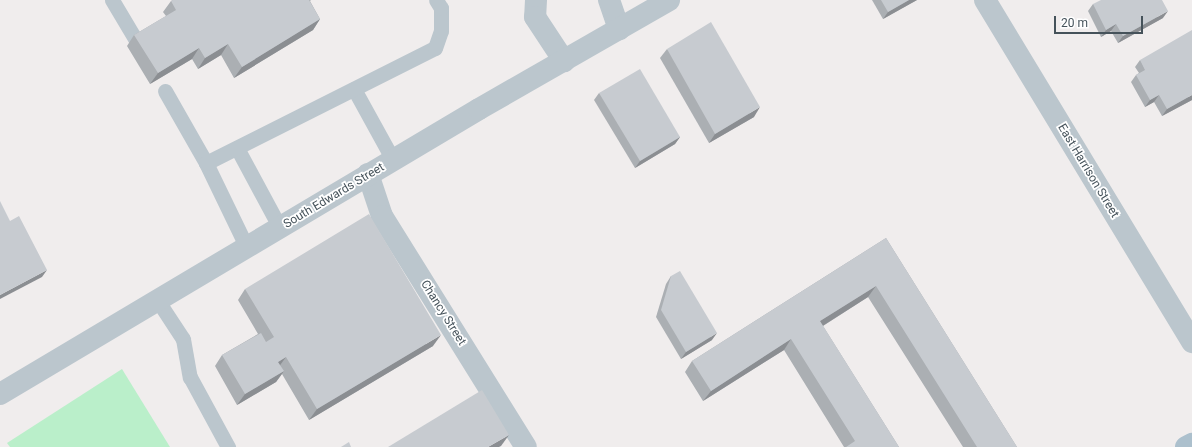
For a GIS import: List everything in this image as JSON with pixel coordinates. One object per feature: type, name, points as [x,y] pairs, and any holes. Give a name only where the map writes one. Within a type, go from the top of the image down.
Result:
[{"type":"main road","points":[[1186,447],[1192,444]]},
{"type":"street","points":[[536,0],[535,17],[564,61]]},
{"type":"street","points":[[609,0],[619,29]]},
{"type":"street","name":"South Edwards Street","points":[[0,394],[247,248],[368,174],[669,0]]},
{"type":"street","name":"East Harrison Street","points":[[985,0],[1192,342]]},
{"type":"street","name":"Chancy Street","points":[[368,174],[382,216],[526,447]]},
{"type":"lane","points":[[112,0],[140,47]]},
{"type":"lane","points":[[206,163],[435,48],[441,31],[441,8],[436,0]]},
{"type":"lane","points":[[354,89],[393,160]]},
{"type":"lane","points":[[165,90],[206,163],[247,248]]},
{"type":"lane","points":[[237,148],[280,228]]},
{"type":"lane","points":[[158,301],[183,339],[190,377],[228,447]]},
{"type":"green space","points":[[122,369],[170,447],[10,447],[7,443]]},
{"type":"building","points":[[309,0],[320,19],[242,67],[228,44],[205,58],[199,48],[158,73],[134,35],[176,10],[171,1]]},
{"type":"building","points":[[881,0],[909,0],[888,12]]},
{"type":"building","points":[[1101,0],[1162,0],[1168,11],[1123,36],[1116,24],[1106,30],[1093,4]]},
{"type":"building","points":[[711,22],[760,107],[715,134],[667,49]]},
{"type":"building","points":[[1192,30],[1192,95],[1167,109],[1159,95],[1150,100],[1136,75],[1145,70],[1140,60]]},
{"type":"building","points":[[640,69],[680,137],[640,161],[599,93]]},
{"type":"building","points":[[0,201],[10,221],[19,216],[47,270],[0,295]]},
{"type":"building","points":[[369,214],[441,335],[317,409],[286,357],[278,362],[284,371],[245,394],[222,355],[261,333],[266,342],[274,337],[245,289]]},
{"type":"building","points":[[886,238],[1017,447],[977,447],[876,286],[820,321],[899,447],[846,447],[855,441],[791,339],[711,391],[692,361]]},
{"type":"building","points":[[680,271],[717,333],[686,352],[661,310],[671,276]]},
{"type":"building","points":[[482,390],[509,435],[488,447],[388,447]]},
{"type":"building","points":[[349,442],[351,447],[341,447]]}]
